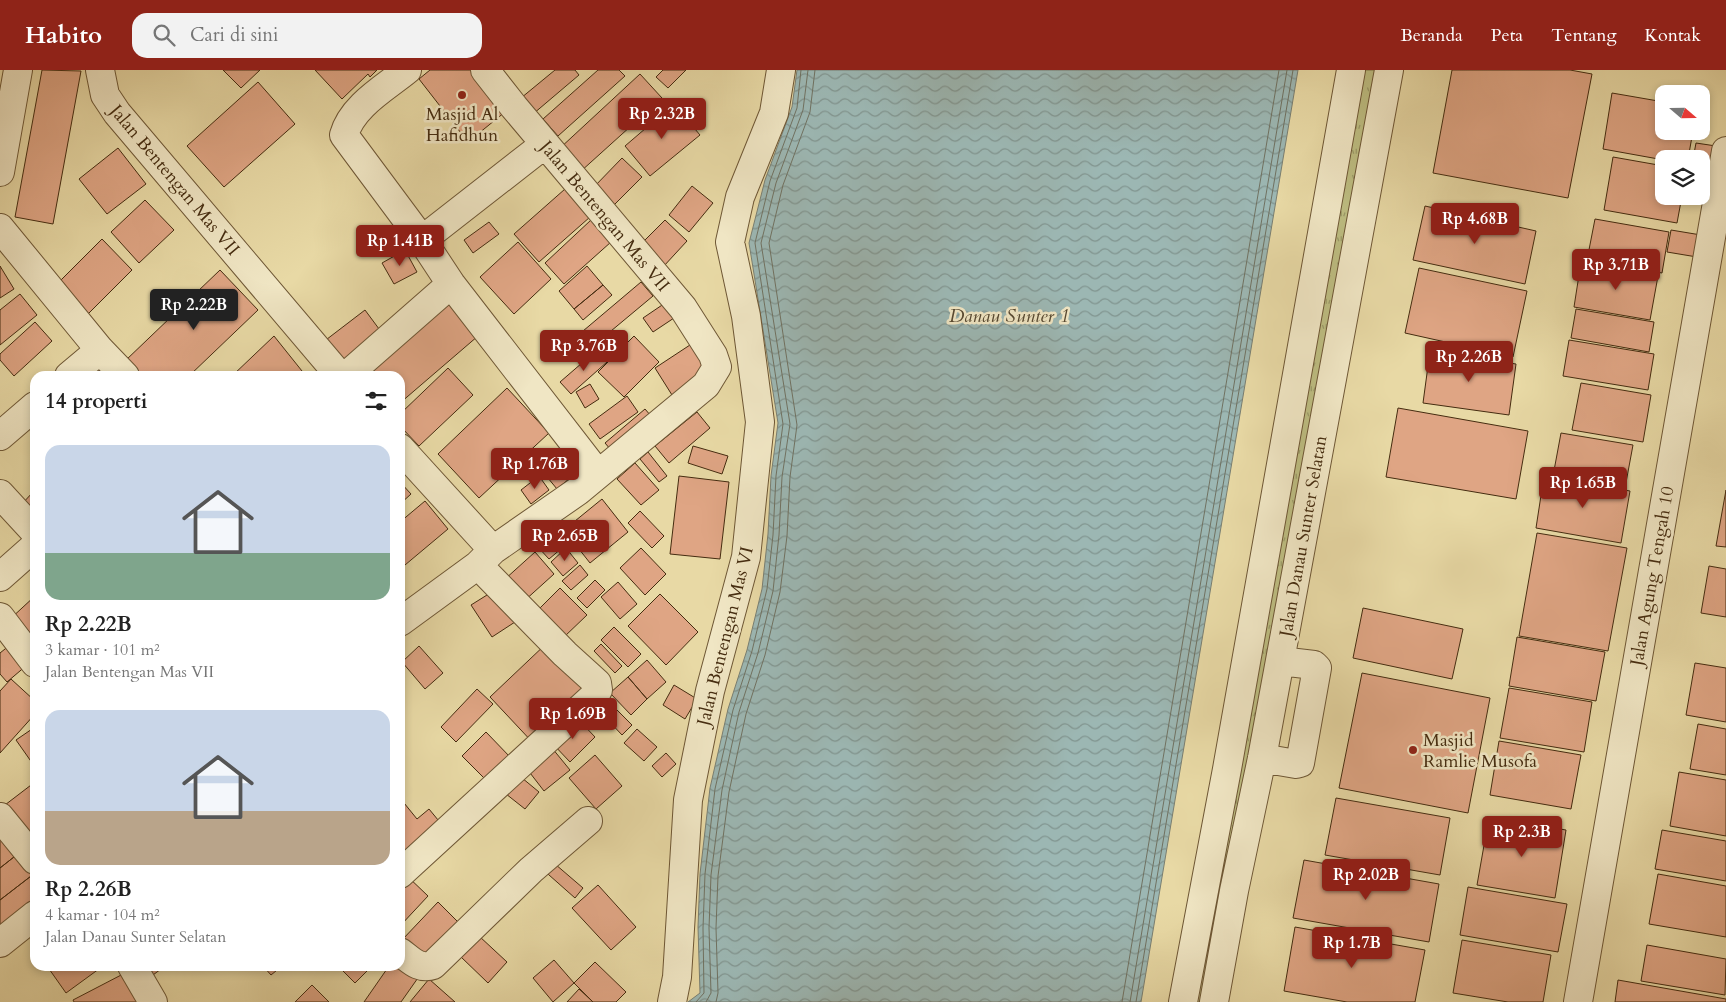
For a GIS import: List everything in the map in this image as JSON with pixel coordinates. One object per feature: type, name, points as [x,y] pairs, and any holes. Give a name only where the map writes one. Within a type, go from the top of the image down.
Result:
[{"type":"street","name":"Jalan Bentengan Mas VII","points":[[100,70],[105,95],[117,113],[336,371]]},
{"type":"street","points":[[405,618],[578,491],[598,474],[451,284],[422,240],[344,135],[349,121],[361,107],[407,70]]},
{"type":"street","name":"Jalan Bentengan Mas VII","points":[[485,70],[683,308],[713,355],[716,367],[706,386],[598,474]]},
{"type":"street","name":"Jalan Bentengan Mas VI","points":[[672,1002],[677,977],[688,800],[710,691],[746,557],[760,422],[746,316],[730,242],[740,197],[774,113],[781,70]]},
{"type":"street","name":"Jalan Danau Sunter Selatan","points":[[1183,1002],[1227,769],[1351,70]]},
{"type":"street","name":"Jalan Danau Sunter Selatan","points":[[1214,1002],[1234,891],[1262,758],[1389,70]]},
{"type":"street","points":[[0,172],[12,71]]},
{"type":"street","points":[[422,240],[545,144]]},
{"type":"street","name":"Jalan Agung Tengah 10","points":[[1578,1002],[1715,275],[1726,151]]},
{"type":"street","points":[[0,228],[100,350],[120,371]]},
{"type":"street","points":[[352,371],[451,284]]},
{"type":"street","points":[[75,371],[100,350]]},
{"type":"street","points":[[0,436],[30,410]]},
{"type":"street","points":[[405,454],[485,558],[565,654],[597,683],[598,690],[593,698],[405,869]]},
{"type":"street","points":[[0,494],[30,527]]},
{"type":"street","points":[[0,577],[30,550]]},
{"type":"street","points":[[0,617],[30,656]]},
{"type":"street","points":[[1262,758],[1296,764],[1300,763],[1317,668],[1314,665],[1280,661]]},
{"type":"street","points":[[0,816],[30,854]]},
{"type":"street","points":[[405,956],[418,966],[426,968],[433,965],[530,870],[588,821]]},
{"type":"street","points":[[0,943],[30,919]]},
{"type":"street","points":[[135,971],[153,1002]]},
{"type":"green space","points":[[1351,70],[1389,70],[1214,1002],[1183,1002]]},
{"type":"water","name":"Danau Sunter 1","points":[[797,70],[1298,70],[1141,1002],[688,1002],[700,993],[698,927],[700,874],[710,788],[728,709],[747,650],[762,589],[768,534],[771,476],[778,423],[749,243],[765,180],[792,107]]},
{"type":"building","points":[[42,70],[81,71],[53,224],[15,217]]},
{"type":"building","points":[[223,70],[260,70],[241,88]]},
{"type":"building","points":[[315,70],[377,70],[370,77],[368,74],[342,99]]},
{"type":"building","name":"Masjid Al Hafidhun","points":[[430,70],[472,70],[505,112],[468,142],[419,79]]},
{"type":"building","points":[[555,70],[575,70],[579,75],[533,114],[521,98]]},
{"type":"building","points":[[598,70],[619,70],[625,76],[558,136],[543,119]]},
{"type":"building","points":[[663,70],[686,70],[668,88],[656,77]]},
{"type":"building","points":[[1452,70],[1570,70],[1592,74],[1568,198],[1433,173]]},
{"type":"building","points":[[640,74],[662,98],[580,172],[559,149]]},
{"type":"building","points":[[258,82],[295,124],[224,187],[187,146]]},
{"type":"building","points":[[1612,93],[1655,100],[1655,140],[1691,140],[1690,150],[1655,150],[1655,158],[1603,149]]},
{"type":"building","points":[[674,104],[700,135],[650,176],[625,146]]},
{"type":"building","points":[[1696,143],[1716,146],[1711,174],[1710,150],[1695,150]]},
{"type":"building","points":[[118,148],[146,184],[107,214],[79,179]]},
{"type":"building","points":[[1613,157],[1655,164],[1655,205],[1680,205],[1677,223],[1604,210]]},
{"type":"building","points":[[622,158],[642,177],[611,208],[592,189]]},
{"type":"building","points":[[692,186],[713,203],[689,232],[669,215]]},
{"type":"building","points":[[565,189],[590,217],[539,262],[514,234]]},
{"type":"building","points":[[145,200],[174,230],[139,263],[111,232]]},
{"type":"building","points":[[1425,206],[1536,231],[1525,284],[1413,260]]},
{"type":"building","points":[[1595,219],[1669,232],[1662,273],[1587,260]]},
{"type":"building","points":[[591,220],[611,242],[564,284],[545,263]]},
{"type":"building","points":[[665,220],[687,241],[663,267],[640,245]]},
{"type":"building","points":[[489,222],[499,234],[473,253],[464,240]]},
{"type":"building","points":[[1671,230],[1701,235],[1697,257],[1667,252]]},
{"type":"building","points":[[102,239],[132,270],[87,315],[56,285]]},
{"type":"building","points":[[518,242],[551,279],[514,314],[480,277]]},
{"type":"building","points":[[405,250],[417,272],[394,284],[382,263]]},
{"type":"building","points":[[1581,262],[1658,276],[1650,320],[1574,307]]},
{"type":"building","points":[[0,266],[14,289],[0,298]]},
{"type":"building","points":[[587,266],[603,285],[574,309],[559,291]]},
{"type":"building","points":[[1419,268],[1527,291],[1513,357],[1405,333]]},
{"type":"building","points":[[220,270],[258,310],[194,371],[135,371],[125,361]]},
{"type":"building","points":[[641,282],[653,296],[581,356],[570,342]]},
{"type":"building","points":[[603,285],[612,295],[583,320],[574,309]]},
{"type":"building","points":[[20,294],[37,315],[0,345],[0,310]]},
{"type":"building","points":[[446,298],[478,336],[405,399],[405,371],[359,371]]},
{"type":"building","points":[[671,299],[680,314],[653,332],[643,318]]},
{"type":"building","points":[[1576,309],[1654,322],[1649,352],[1571,338]]},
{"type":"building","points":[[365,310],[385,337],[341,371],[337,371],[318,346]]},
{"type":"building","points":[[35,322],[52,341],[14,376],[0,360],[0,354]]},
{"type":"building","points":[[274,336],[302,371],[237,371]]},
{"type":"building","points":[[634,336],[659,362],[624,397],[598,372]]},
{"type":"building","points":[[1569,340],[1654,354],[1648,390],[1563,376]]},
{"type":"building","points":[[693,343],[710,370],[672,395],[655,368]]},
{"type":"building","points":[[597,350],[607,362],[571,394],[560,382]]},
{"type":"building","points":[[1430,351],[1516,364],[1509,415],[1423,403]]},
{"type":"building","points":[[448,368],[473,395],[419,446],[405,431],[405,409]]},
{"type":"building","points":[[1581,383],[1651,395],[1643,442],[1572,430]]},
{"type":"building","points":[[590,384],[599,399],[585,408],[576,392]]},
{"type":"building","points":[[507,388],[549,433],[479,498],[438,454]]},
{"type":"building","points":[[627,396],[638,412],[600,439],[589,424]]},
{"type":"building","points":[[1398,408],[1528,431],[1516,499],[1386,477]]},
{"type":"building","points":[[645,409],[657,423],[617,457],[605,443]]},
{"type":"building","points":[[697,412],[710,428],[669,463],[655,446]]},
{"type":"building","points":[[1561,433],[1633,445],[1625,488],[1553,476]]},
{"type":"building","points":[[693,446],[728,456],[722,474],[688,463]]},
{"type":"building","points":[[568,451],[582,468],[557,489],[543,472]]},
{"type":"building","points":[[648,452],[667,476],[659,482],[640,459]]},
{"type":"building","points":[[635,463],[659,490],[641,505],[617,479]]},
{"type":"building","points":[[539,476],[549,490],[531,504],[521,490]]},
{"type":"building","points":[[679,476],[729,482],[720,559],[670,554]]},
{"type":"building","points":[[1544,476],[1630,491],[1621,543],[1536,528]]},
{"type":"building","points":[[405,487],[411,494],[405,499]]},
{"type":"building","points":[[1726,490],[1726,547],[1716,546]]},
{"type":"building","points":[[30,495],[30,516],[20,506]]},
{"type":"building","points":[[602,499],[628,532],[590,563],[564,530]]},
{"type":"building","points":[[425,501],[448,529],[405,565],[405,518]]},
{"type":"building","points":[[640,511],[664,536],[652,548],[628,523]]},
{"type":"building","points":[[556,529],[568,543],[549,559],[537,546]]},
{"type":"building","points":[[1537,533],[1627,548],[1608,651],[1519,636]]},
{"type":"building","points":[[566,548],[578,563],[563,576],[551,562]]},
{"type":"building","points":[[641,548],[666,574],[645,595],[620,568]]},
{"type":"building","points":[[535,552],[554,574],[523,602],[504,580]]},
{"type":"building","points":[[580,565],[588,575],[571,590],[562,581]]},
{"type":"building","points":[[1709,566],[1726,569],[1726,617],[1701,613]]},
{"type":"building","points":[[595,580],[605,590],[587,608],[577,598]]},
{"type":"building","points":[[618,582],[637,604],[620,619],[601,597]]},
{"type":"building","points":[[560,588],[587,615],[564,637],[537,611]]},
{"type":"building","points":[[495,590],[515,622],[492,637],[471,605]]},
{"type":"building","points":[[660,594],[698,632],[666,665],[628,626]]},
{"type":"building","points":[[30,601],[30,643],[9,620]]},
{"type":"building","points":[[1363,608],[1463,629],[1452,679],[1353,658]]},
{"type":"building","points":[[614,627],[641,654],[628,667],[601,640]]},
{"type":"building","points":[[1517,637],[1605,652],[1596,701],[1509,686]]},
{"type":"building","points":[[548,642],[593,690],[535,745],[490,697]]},
{"type":"building","points":[[601,644],[622,666],[615,673],[594,651]]},
{"type":"building","points":[[10,645],[27,665],[7,682],[0,674],[0,653]]},
{"type":"building","points":[[419,646],[443,673],[425,689],[405,666],[405,659]]},
{"type":"building","points":[[647,660],[666,682],[647,699],[628,677]]},
{"type":"building","points":[[1695,663],[1726,668],[1726,722],[1686,715]]},
{"type":"building","name":"Masjid Ramlie Musofa","points":[[1362,673],[1490,698],[1468,813],[1339,788]]},
{"type":"building","points":[[628,677],[647,699],[631,715],[610,693]]},
{"type":"building","points":[[11,679],[30,696],[30,720],[0,753],[0,691]]},
{"type":"building","points":[[674,685],[697,699],[685,719],[663,705]]},
{"type":"building","points":[[1509,688],[1592,702],[1584,752],[1500,738]]},
{"type":"building","points":[[477,689],[493,704],[456,742],[441,727]]},
{"type":"building","points":[[600,693],[632,725],[622,735],[591,702]]},
{"type":"building","points":[[577,718],[595,737],[570,762],[552,743]]},
{"type":"building","points":[[1698,724],[1726,729],[1726,775],[1690,769]]},
{"type":"building","points":[[637,729],[657,747],[644,761],[624,743]]},
{"type":"building","points":[[30,730],[30,760],[16,740]]},
{"type":"building","points":[[486,732],[511,758],[488,782],[462,756]]},
{"type":"building","points":[[1499,741],[1581,755],[1571,809],[1490,795]]},
{"type":"building","points":[[552,748],[570,770],[544,791],[527,769]]},
{"type":"building","points":[[666,753],[676,764],[662,777],[652,766]]},
{"type":"building","points":[[595,755],[622,786],[596,809],[569,778]]},
{"type":"building","points":[[1679,772],[1726,780],[1726,836],[1670,826]]},
{"type":"building","points":[[516,773],[539,792],[525,809],[501,790]]},
{"type":"building","points":[[30,786],[30,844],[1,808]]},
{"type":"building","points":[[1336,798],[1450,818],[1440,875],[1325,855]]},
{"type":"building","points":[[405,804],[417,819],[429,809],[443,826],[405,861]]},
{"type":"building","points":[[1489,817],[1566,830],[1555,898],[1477,885]]},
{"type":"building","points":[[0,829],[19,853],[0,868]]},
{"type":"building","points":[[1662,830],[1726,841],[1726,881],[1655,869]]},
{"type":"building","points":[[19,853],[30,867],[30,877],[0,900],[0,868]]},
{"type":"building","points":[[548,858],[583,888],[575,898],[540,867]]},
{"type":"building","points":[[1304,860],[1439,884],[1429,942],[1293,918]]},
{"type":"building","points":[[405,874],[428,896],[405,921]]},
{"type":"building","points":[[1658,874],[1726,886],[1726,937],[1649,924]]},
{"type":"building","points":[[30,877],[30,912],[0,933],[0,900]]},
{"type":"building","points":[[598,885],[636,927],[611,950],[572,908]]},
{"type":"building","points":[[1468,887],[1567,904],[1558,952],[1460,935]]},
{"type":"building","points":[[438,902],[461,925],[426,962],[405,943],[405,937]]},
{"type":"building","points":[[1295,927],[1425,950],[1415,1002],[1347,1002],[1284,991]]},
{"type":"building","points":[[479,936],[507,962],[488,983],[460,956]]},
{"type":"building","points":[[1462,940],[1551,955],[1543,1002],[1508,1002],[1453,993]]},
{"type":"building","points":[[1647,945],[1726,959],[1725,995],[1641,981]]},
{"type":"building","points":[[554,960],[574,983],[553,1002],[533,978]]},
{"type":"building","points":[[595,962],[626,992],[616,1002],[593,1002],[574,983]]},
{"type":"building","points":[[405,968],[420,975],[401,1002],[364,1002],[386,971],[405,971]]},
{"type":"building","points":[[51,971],[96,971],[66,993]]},
{"type":"building","points":[[144,971],[158,971],[149,978]]},
{"type":"building","points":[[267,971],[276,971],[271,975]]},
{"type":"building","points":[[343,971],[367,971],[355,983]]},
{"type":"building","points":[[125,973],[140,1002],[74,1002],[73,1000]]},
{"type":"building","points":[[429,979],[455,1002],[410,1002]]},
{"type":"building","points":[[1618,980],[1726,999],[1726,1002],[1615,1002]]},
{"type":"building","points":[[312,985],[329,1002],[295,1002]]},
{"type":"building","points":[[579,989],[593,1002],[567,1002]]},
{"type":"place","name":"Masjid Al Hafidhun","points":[[462,95]]},
{"type":"place","name":"Masjid Ramlie Musofa","points":[[1413,750]]}]
